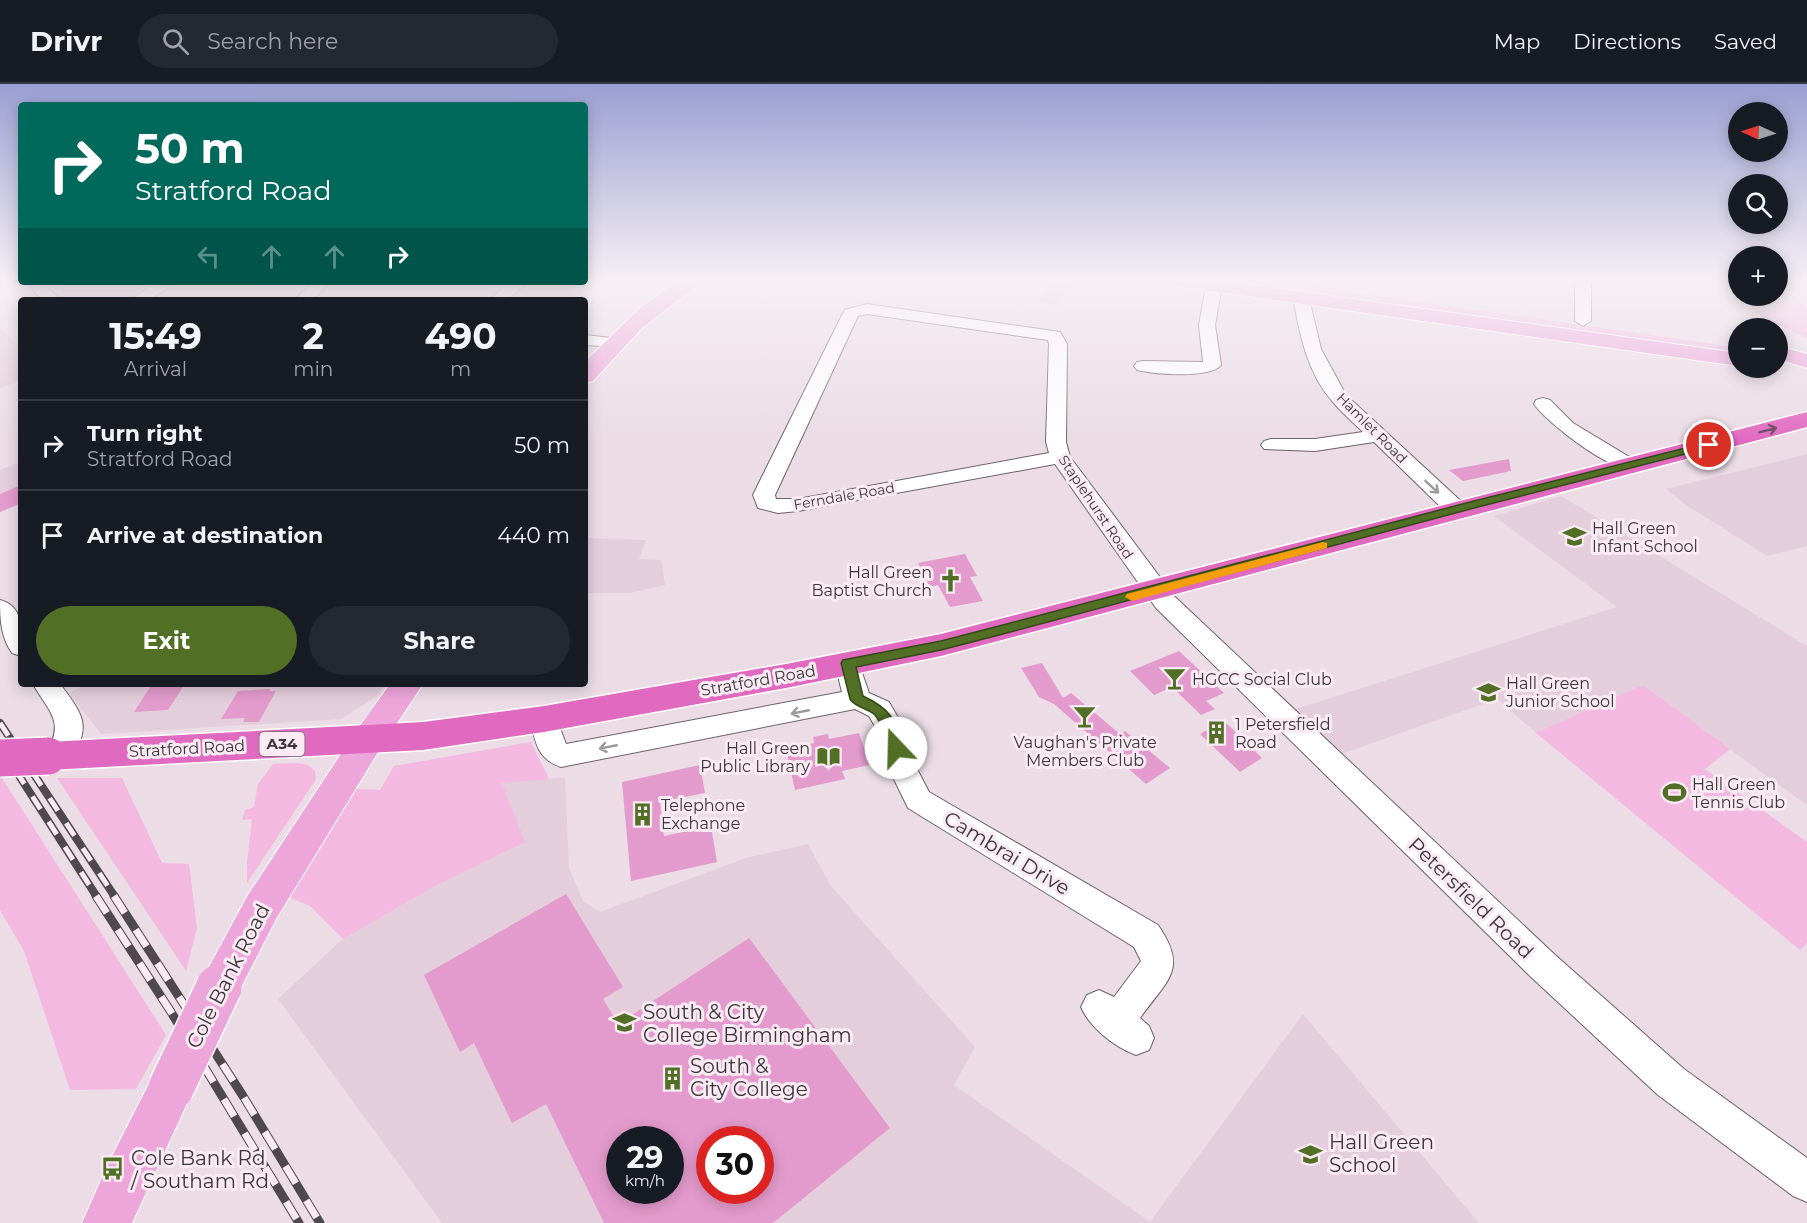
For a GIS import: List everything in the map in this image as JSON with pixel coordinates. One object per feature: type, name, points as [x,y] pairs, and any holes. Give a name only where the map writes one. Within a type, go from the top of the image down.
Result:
[{"type":"highway","name":"Stratford Road","points":[[0,758],[423,736],[544,719],[848,663],[941,645],[1155,591],[1456,509],[1569,481],[1640,471],[1807,419]]},
{"type":"highway","name":"Stratford Road","points":[[1640,471],[1690,473],[1807,443]]},
{"type":"main road","points":[[588,373],[624,334]]},
{"type":"main road","points":[[1542,334],[1728,359]]},
{"type":"main road","points":[[1671,334],[1728,343]]},
{"type":"main road","points":[[1788,355],[1807,361]]},
{"type":"main road","points":[[1788,366],[1807,370]]},
{"type":"main road","name":"Cole Bank Road","points":[[107,1223],[219,987],[262,907],[368,740],[405,687]]},
{"type":"street","name":"Ferndale Road","points":[[841,334],[767,484],[764,495],[766,503],[778,507],[798,505],[1060,457]]},
{"type":"street","name":"Staplehurst Road","points":[[1041,334],[1054,336],[1058,344],[1056,442],[1060,457],[1155,591]]},
{"type":"street","points":[[1143,366],[1199,369],[1212,365],[1208,334]]},
{"type":"street","name":"Hamlet Road","points":[[1309,334],[1319,365],[1339,398],[1456,509]]},
{"type":"street","points":[[588,340],[614,343]]},
{"type":"street","points":[[1543,404],[1566,427],[1640,471]]},
{"type":"street","points":[[1264,446],[1315,445],[1379,435]]},
{"type":"street","name":"Petersfield Road","points":[[1155,591],[1426,855],[1671,1082],[1807,1182]]},
{"type":"street","points":[[0,608],[16,628],[18,643]]},
{"type":"street","points":[[544,719],[551,748],[561,756],[857,699],[848,663]]},
{"type":"street","points":[[48,687],[65,712],[71,732],[69,741],[54,756]]},
{"type":"street","name":"Cambrai Drive","points":[[857,699],[879,710],[890,728],[902,767],[918,800],[1146,936],[1157,952],[1158,965],[1117,1022]]},
{"type":"shaded area","points":[[0,334],[6,334],[18,345],[18,382],[0,388]]},
{"type":"shaded area","points":[[1571,334],[1645,334],[1728,346],[1728,355]]},
{"type":"shaded area","points":[[1807,454],[1807,546],[1767,556],[1685,504],[1666,489]]},
{"type":"shaded area","points":[[18,463],[18,505],[0,512],[0,470]]},
{"type":"shaded area","name":"Hall Green Junior School","points":[[1561,496],[1807,646],[1807,805],[1643,686],[1536,733],[1497,699],[1341,754],[1296,709],[1617,607],[1494,516]]},
{"type":"shaded area","points":[[588,538],[646,540],[639,559],[661,560],[665,585],[629,593],[588,593]]},
{"type":"shaded area","name":"Hall Green Tennis Club","points":[[1643,685],[1730,749],[1705,769],[1807,842],[1807,943],[1800,950],[1536,733]]},
{"type":"shaded area","points":[[81,687],[384,687],[377,696],[341,719],[101,734],[69,693]]},
{"type":"shaded area","points":[[531,742],[549,779],[502,783],[525,842],[433,887],[343,939],[310,906],[289,897],[356,789],[380,790],[394,766]]},
{"type":"shaded area","points":[[294,763],[308,766],[316,774],[315,781],[247,883],[252,819],[242,820],[245,810],[254,807],[258,784],[273,764]]},
{"type":"shaded area","name":"South & City College Birmingham","points":[[565,777],[569,868],[583,901],[600,912],[746,858],[808,844],[830,885],[975,1047],[954,1085],[1150,1222],[1303,1014],[1479,1223],[442,1223],[278,999],[348,934],[433,886],[501,783]]},
{"type":"shaded area","points":[[2,778],[166,1035],[136,1089],[70,1090],[24,951],[0,910],[0,779]]},
{"type":"shaded area","points":[[57,778],[122,778],[162,863],[189,864],[197,928],[186,971]]},
{"type":"building","points":[[1509,459],[1511,471],[1463,481],[1449,470]]},
{"type":"building","points":[[18,486],[18,504],[0,512],[0,494]]},
{"type":"building","name":"Hall Green Baptist Church","points":[[965,554],[977,576],[970,577],[983,601],[950,607],[938,585],[930,587],[918,563]]},
{"type":"building","name":"HGCC Social Club","points":[[1179,651],[1224,693],[1206,701],[1215,709],[1201,715],[1172,687],[1154,695],[1130,671]]},
{"type":"building","name":"Vaughan's Private Members Club","points":[[1042,663],[1063,698],[1071,693],[1120,734],[1125,731],[1170,768],[1146,784],[1054,704],[1039,697],[1021,668]]},
{"type":"building","points":[[150,687],[183,687],[168,710],[134,712]]},
{"type":"building","points":[[270,689],[270,691],[276,691],[259,722],[243,722],[245,718],[221,719],[238,691]]},
{"type":"building","points":[[1224,721],[1262,758],[1240,772],[1200,734]]},
{"type":"building","name":"Hall Green Public Library","points":[[859,733],[870,765],[842,771],[845,779],[795,790],[786,750],[814,743],[813,737],[828,734],[829,739]]},
{"type":"building","name":"Telephone Exchange","points":[[700,765],[705,793],[660,802],[664,836],[711,826],[717,862],[631,881],[622,782]]},
{"type":"building","name":"South & City College","points":[[566,894],[623,987],[603,999],[618,1024],[749,938],[890,1128],[773,1223],[604,1223],[546,1104],[512,1123],[474,1043],[460,1052],[424,975]]},
{"type":"railway","points":[[0,723],[115,897]]},
{"type":"railway","points":[[0,746],[97,897]]},
{"type":"railway","points":[[96,896],[171,1012],[299,1223]]},
{"type":"railway","points":[[114,896],[243,1096],[320,1223]]},
{"type":"slow traffic","points":[[1132,597],[1323,545]]},
{"type":"place","name":"Hall Green Infant School","points":[[1574,537]]},
{"type":"place","name":"Hall Green Baptist Church","points":[[950,581]]},
{"type":"place","name":"HGCC Social Club","points":[[1174,679]]},
{"type":"place","name":"Hall Green Junior School","points":[[1488,692]]},
{"type":"place","name":"Vaughan's Private Members Club","points":[[1085,717]]},
{"type":"place","name":"1 Petersfield Road","points":[[1217,733]]},
{"type":"place","name":"Hall Green Public Library","points":[[828,757]]},
{"type":"place","name":"Hall Green Tennis Club","points":[[1674,793]]},
{"type":"place","name":"Telephone Exchange","points":[[643,814]]},
{"type":"place","name":"South & City College Birmingham","points":[[625,1023]]},
{"type":"place","name":"South & City College","points":[[672,1078]]},
{"type":"place","name":"Hall Green School","points":[[1311,1154]]},
{"type":"place","name":"Cole Bank Rd / Southam Rd","points":[[113,1169]]},
{"type":"route","points":[[896,748],[890,728],[879,710],[857,699],[848,663],[999,631],[1528,490],[1709,445]]}]
